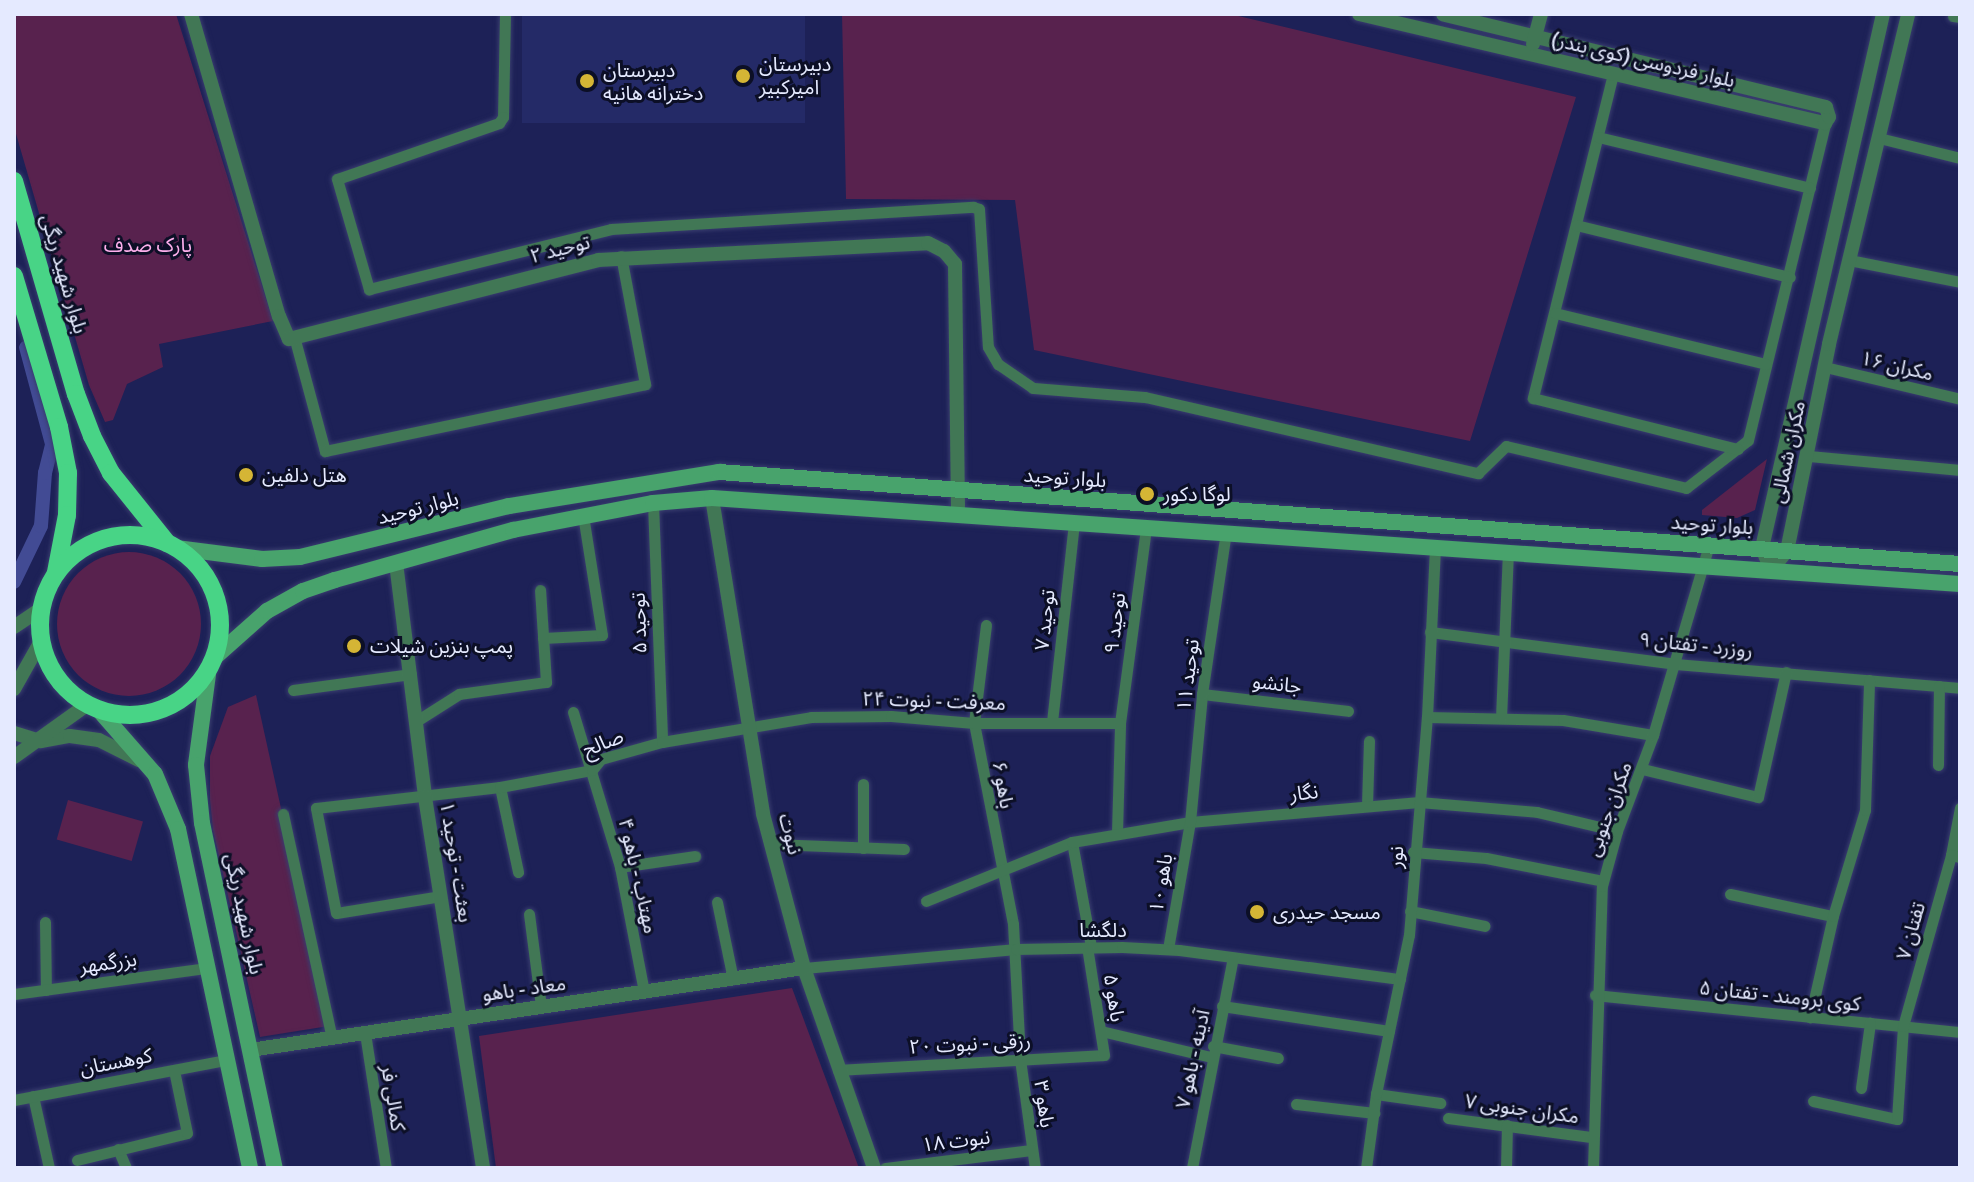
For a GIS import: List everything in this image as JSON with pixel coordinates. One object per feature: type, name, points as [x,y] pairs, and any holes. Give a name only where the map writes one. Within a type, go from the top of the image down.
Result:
[{"type":"highway","name":"بلوار شهید ریگی","points":[[14,181],[76,394],[92,436],[111,473],[172,545]]},
{"type":"highway","points":[[14,276],[59,427],[68,473],[67,515],[56,574],[41,609],[41,641],[57,678],[93,707],[136,713],[173,703],[194,688],[211,662],[220,621],[215,596],[196,564],[172,545],[126,535],[106,538],[78,552],[56,574]]},
{"type":"main road","name":"بلوار توحید","points":[[172,545],[262,559],[300,557],[509,506],[719,472],[1960,564]]},
{"type":"main road","name":"بلوار توحید","points":[[211,662],[287,598],[396,563],[583,515],[653,503],[712,498],[1960,584]]},
{"type":"main road","name":"بلوار شهید ریگی","points":[[211,662],[196,765],[202,823],[275,1168]]},
{"type":"main road","points":[[93,707],[155,774],[178,829],[250,1168]]},
{"type":"street","points":[[191,14],[279,316],[285,333],[295,340],[325,451],[645,384],[621,256]]},
{"type":"street","points":[[505,14],[503,117],[499,123],[337,179],[369,289],[611,229],[973,207],[979,209],[988,347],[998,364],[1033,388],[1145,397],[1478,473],[1506,446],[1682,489],[1690,487],[1748,440],[1825,123]]},
{"type":"street","name":"بلوار فردوسی (کوی بندر)","points":[[1359,14],[1825,123],[1829,117],[1826,107],[1443,14]]},
{"type":"street","points":[[1530,54],[1541,14]]},
{"type":"street","name":"مکران شمالی","points":[[1762,548],[1883,14]]},
{"type":"street","name":"مکران شمالی","points":[[1771,570],[1787,551],[1849,260],[1908,14]]},
{"type":"street","points":[[1613,74],[1533,398],[1738,449]]},
{"type":"street","points":[[1598,137],[1810,188]]},
{"type":"street","points":[[1879,138],[1960,158]]},
{"type":"street","points":[[1576,225],[1790,277]]},
{"type":"street","name":"توحید ۲","points":[[295,340],[621,256],[928,243],[944,251],[955,264],[957,278],[958,514]]},
{"type":"street","points":[[1849,260],[1960,282]]},
{"type":"street","points":[[1555,313],[1766,364]]},
{"type":"street","name":"مکران ۱۶","points":[[1825,367],[1960,399]]},
{"type":"street","points":[[1785,451],[1960,470]]},
{"type":"street","name":"نبوت","points":[[712,498],[747,725],[772,844],[804,968],[874,1168]]},
{"type":"street","name":"توحید ۵","points":[[653,503],[662,742]]},
{"type":"street","points":[[543,638],[602,635],[583,515]]},
{"type":"street","name":"توحید ۷","points":[[1052,722],[1074,522]]},
{"type":"street","name":"توحید ۹","points":[[1117,833],[1120,723],[1146,527]]},
{"type":"street","name":"توحید ۱۱","points":[[1190,822],[1202,694],[1226,532]]},
{"type":"street","name":"مکران جنوبی","points":[[1593,1168],[1595,995],[1603,881],[1617,831],[1653,735],[1709,545]]},
{"type":"street","name":"نور","points":[[1366,1168],[1376,1094],[1400,979],[1410,911],[1427,717],[1435,546]]},
{"type":"street","points":[[1762,548],[1771,570]]},
{"type":"street","points":[[1501,718],[1508,551]]},
{"type":"street","name":"بعثت - توحید ۱","points":[[396,563],[418,720],[425,797],[483,1168]]},
{"type":"street","points":[[418,720],[459,694],[546,682],[540,590]]},
{"type":"street","points":[[14,627],[41,609]]},
{"type":"street","name":"باهو ۶","points":[[986,625],[974,723],[1016,949]]},
{"type":"street","name":"روزرد - تفتان ۹","points":[[1430,632],[1505,639],[1675,664],[1960,688]]},
{"type":"street","points":[[14,689],[41,641]]},
{"type":"street","points":[[1642,769],[1758,797],[1786,672]]},
{"type":"street","points":[[293,690],[411,674]]},
{"type":"street","points":[[1810,1017],[1833,916],[1865,810],[1869,680]]},
{"type":"street","points":[[1938,765],[1939,686]]},
{"type":"street","name":"جانشو","points":[[1202,694],[1348,711]]},
{"type":"street","points":[[14,757],[93,707]]},
{"type":"street","name":"مهتاب - باهو ۴","points":[[573,712],[620,867],[644,992]]},
{"type":"street","name":"معرفت - نبوت ۲۴","points":[[747,725],[811,717],[891,716],[974,723],[1120,723]]},
{"type":"street","points":[[1427,717],[1590,722],[1653,735]]},
{"type":"street","name":"صالح","points":[[441,896],[336,913],[316,808],[500,787],[592,770],[601,759],[662,742],[747,725]]},
{"type":"street","points":[[14,733],[41,741],[70,736],[99,740],[130,753],[145,765]]},
{"type":"street","points":[[1367,805],[1369,741]]},
{"type":"street","points":[[863,784],[863,848]]},
{"type":"street","points":[[500,787],[518,872]]},
{"type":"street","name":"نگار","points":[[926,901],[1001,873],[1034,854],[1072,842],[1190,822],[1419,802],[1537,812],[1617,831]]},
{"type":"street","name":"تفتان ۷","points":[[1813,1101],[1897,1119],[1903,1026],[1955,856],[1960,808]]},
{"type":"street","points":[[283,814],[332,1038]]},
{"type":"street","name":"باهو ۱۰","points":[[1168,949],[1190,822]]},
{"type":"street","name":"باهو ۵","points":[[1072,842],[1104,1055]]},
{"type":"street","points":[[772,844],[904,849]]},
{"type":"street","points":[[1413,852],[1486,858],[1603,881]]},
{"type":"street","points":[[620,867],[695,856]]},
{"type":"street","points":[[1730,894],[1833,916]]},
{"type":"street","points":[[717,902],[733,979]]},
{"type":"street","points":[[1410,911],[1485,926]]},
{"type":"street","points":[[529,914],[541,1006]]},
{"type":"street","points":[[45,922],[46,990]]},
{"type":"street","name":"دلگشا","points":[[804,968],[1016,949],[1089,947],[1168,949],[1400,979]]},
{"type":"street","name":"باهو ۳","points":[[1016,949],[1020,1059],[1035,1168]]},
{"type":"street","name":"آدینه - باهو ۷","points":[[1192,1168],[1212,1052],[1233,958]]},
{"type":"street","name":"بزرگمهر","points":[[14,994],[207,968]]},
{"type":"street","name":"معاد - باهو","points":[[250,1050],[804,968]]},
{"type":"street","name":"کوی برومند - تفتان ۵","points":[[1595,995],[1960,1032]]},
{"type":"street","points":[[1222,1006],[1389,1031]]},
{"type":"street","points":[[1861,1088],[1870,1023]]},
{"type":"street","points":[[1101,1031],[1212,1052],[1278,1058]]},
{"type":"street","name":"کمالی فر","points":[[365,1033],[386,1168]]},
{"type":"street","name":"رزقی - نبوت ۲۰","points":[[838,1070],[1104,1055]]},
{"type":"street","name":"کوهستان","points":[[14,1100],[226,1060]]},
{"type":"street","points":[[77,1160],[187,1133],[174,1070]]},
{"type":"street","name":"مکران جنوبی ۷","points":[[1376,1094],[1440,1103]]},
{"type":"street","points":[[33,1096],[49,1168]]},
{"type":"street","points":[[1296,1104],[1374,1113]]},
{"type":"street","name":"مکران جنوبی ۷","points":[[1448,1118],[1591,1137]]},
{"type":"street","points":[[1506,1168],[1507,1125]]},
{"type":"street","points":[[118,1149],[126,1168]]},
{"type":"street","name":"نبوت ۱۸","points":[[885,1168],[1032,1150]]},
{"type":"shaded area","points":[[522,14],[805,14],[805,123],[522,123]]},
{"type":"green space","name":"پارک صدف","points":[[14,14],[176,14],[273,321],[159,344],[163,367],[127,384],[113,420],[105,422],[89,385],[14,127]]},
{"type":"green space","points":[[842,14],[1230,14],[1576,97],[1470,441],[1034,350],[1015,200],[846,199]]},
{"type":"green space","points":[[1767,459],[1755,510],[1737,518],[1702,515],[1702,510]]},
{"type":"green space","points":[[129,552],[157,557],[180,573],[196,596],[201,624],[196,652],[180,675],[157,691],[129,696],[101,691],[78,675],[62,652],[57,624],[62,596],[78,573],[101,557]]},
{"type":"green space","points":[[256,695],[329,1026],[260,1037],[213,830],[210,800],[210,756],[228,707]]},
{"type":"green space","points":[[68,800],[143,821],[132,861],[57,839]]},
{"type":"green space","points":[[792,988],[859,1168],[496,1168],[479,1036]]},
{"type":"waterway","points":[[14,582],[41,526],[45,473],[52,444],[26,347]]},
{"type":"place","name":"دبیرستان امیرکبیر","points":[[743,76]]},
{"type":"place","name":"دبیرستان دخترانه هانیه","points":[[587,81]]},
{"type":"place","name":"هتل دلفین","points":[[246,475]]},
{"type":"place","name":"لوگا دکور","points":[[1147,494]]},
{"type":"place","name":"پمپ بنزین شیلات","points":[[354,646]]},
{"type":"place","name":"مسجد حیدری","points":[[1257,912]]}]
